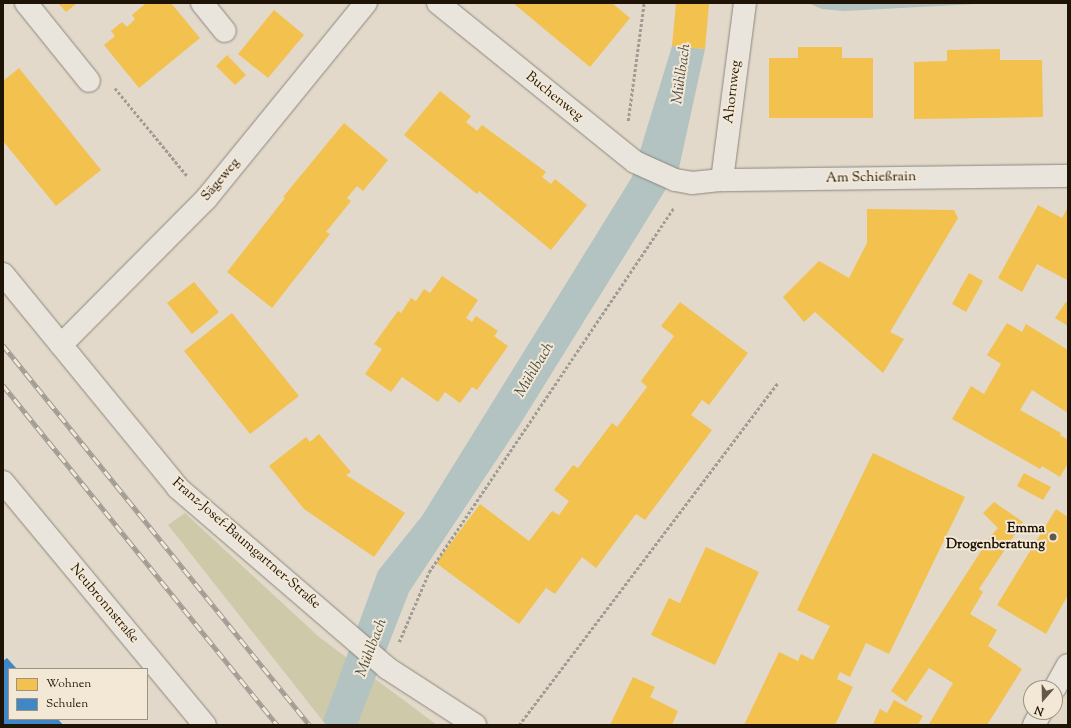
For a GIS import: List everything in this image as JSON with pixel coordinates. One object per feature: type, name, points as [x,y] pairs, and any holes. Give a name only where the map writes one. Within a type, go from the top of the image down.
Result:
[{"type":"street","points":[[26,3],[89,81]]},
{"type":"street","points":[[202,3],[225,31]]},
{"type":"street","name":"Sägeweg","points":[[61,345],[206,199],[366,3]]},
{"type":"street","name":"Buchenweg","points":[[438,3],[629,158],[684,182]]},
{"type":"street","name":"Ahornweg","points":[[722,180],[744,3]]},
{"type":"street","name":"Am Schießrain","points":[[684,182],[722,180],[1068,176]]},
{"type":"street","name":"Franz-Josef-Baumgartner-Straße","points":[[3,274],[178,488],[386,667],[475,725]]},
{"type":"street","name":"Neubronnstraße","points":[[3,482],[205,725]]},
{"type":"street","points":[[1060,680],[1068,665]]},
{"type":"path","points":[[629,158],[644,3]]},
{"type":"path","points":[[89,81],[115,88],[206,199]]},
{"type":"path","points":[[386,667],[429,572],[684,182]]},
{"type":"path","points":[[519,725],[778,383]]},
{"type":"shaded area","points":[[185,513],[319,637],[437,725],[326,725],[168,525]]},
{"type":"water","points":[[808,3],[995,3],[844,11],[822,9]]},
{"type":"water","name":"Mühlbach","points":[[672,46],[705,49],[679,168],[519,426],[409,592],[357,725],[326,725],[323,721],[378,571],[422,516],[632,177]]},
{"type":"building: Wohnen","points":[[58,3],[77,3],[66,12]]},
{"type":"building: Wohnen","points":[[146,3],[171,3],[200,38],[139,88],[104,45],[115,36],[111,31],[122,22],[127,27],[135,19],[132,15]]},
{"type":"building: Wohnen","points":[[513,3],[612,3],[630,18],[590,67]]},
{"type":"building: Wohnen","points":[[676,3],[709,4],[705,49],[672,46]]},
{"type":"building: Wohnen","points":[[274,10],[304,35],[268,78],[238,54]]},
{"type":"building: Wohnen","points":[[798,47],[842,47],[842,58],[873,58],[873,118],[769,118],[769,58],[798,58]]},
{"type":"building: Wohnen","points":[[1000,49],[1000,60],[1042,60],[1043,117],[914,119],[914,62],[947,61],[947,50]]},
{"type":"building: Wohnen","points":[[227,55],[246,75],[235,85],[216,66]]},
{"type":"building: Wohnen","points":[[19,68],[101,170],[56,206],[3,141],[3,81]]},
{"type":"building: Wohnen","points":[[440,91],[471,116],[466,122],[477,131],[482,125],[546,172],[542,177],[551,184],[555,179],[587,205],[551,250],[479,191],[477,194],[404,135]]},
{"type":"building: Wohnen","points":[[344,123],[388,160],[363,191],[357,186],[347,198],[351,201],[326,232],[330,234],[272,308],[227,272],[285,198],[283,197]]},
{"type":"building: Wohnen","points":[[1038,205],[1062,218],[1068,207],[1068,278],[1067,280],[1037,264],[1022,292],[998,278]]},
{"type":"building: Wohnen","points":[[867,209],[954,210],[958,218],[890,332],[904,339],[883,373],[815,312],[804,322],[783,297],[819,261],[849,278],[867,243]]},
{"type":"building: Wohnen","points":[[969,273],[983,281],[966,312],[952,304]]},
{"type":"building: Wohnen","points":[[442,276],[478,300],[466,318],[472,322],[476,316],[498,331],[494,336],[508,346],[477,390],[472,387],[460,403],[445,392],[438,402],[402,377],[391,392],[365,374],[382,349],[374,344],[398,311],[401,313],[411,298],[416,301],[424,289],[430,293]]},
{"type":"building: Wohnen","points":[[194,282],[219,312],[192,334],[167,303]]},
{"type":"building: Wohnen","points":[[680,302],[748,353],[709,405],[702,400],[691,415],[712,430],[645,520],[636,514],[596,568],[582,557],[555,594],[546,588],[519,624],[436,563],[480,504],[529,541],[552,511],[559,515],[569,501],[554,490],[573,465],[578,468],[612,423],[617,427],[647,387],[641,381],[674,336],[661,326]]},
{"type":"building: Wohnen","points":[[1066,302],[1068,303],[1068,326],[1055,318]]},
{"type":"building: Wohnen","points":[[232,313],[299,396],[250,434],[184,351]]},
{"type":"building: Wohnen","points":[[1007,323],[1022,332],[1026,324],[1068,350],[1068,413],[1032,390],[1020,410],[1061,433],[1060,435],[1068,440],[1068,463],[1060,477],[1042,466],[1040,469],[952,419],[971,386],[984,394],[1001,364],[987,355]]},
{"type":"building: Wohnen","points":[[319,434],[351,472],[346,475],[405,513],[374,557],[304,509],[269,466],[306,437],[310,442]]},
{"type":"building: Wohnen","points":[[873,453],[965,497],[889,654],[866,643],[850,677],[840,672],[837,679],[853,687],[835,725],[744,725],[779,652],[798,661],[801,654],[813,660],[830,626],[797,610]]},
{"type":"building: Wohnen","points":[[1024,473],[1051,487],[1043,500],[1017,486]]},
{"type":"building: Wohnen","points":[[994,502],[1023,522],[979,589],[983,592],[970,614],[997,630],[988,646],[1022,669],[987,725],[931,725],[929,724],[953,683],[929,668],[906,702],[891,691],[990,537],[998,528],[983,513]]},
{"type":"building: Wohnen","points":[[1056,509],[1068,517],[1068,595],[1046,634],[997,605]]},
{"type":"building: Wohnen","points":[[706,547],[759,572],[715,665],[651,635],[669,598],[680,603]]},
{"type":"building: Wohnen","points":[[633,677],[655,687],[650,697],[678,711],[672,725],[610,725]]},
{"type":"building: Wohnen","points":[[894,700],[923,716],[918,725],[873,724],[880,709],[887,713]]},
{"type":"building: Schulen","points":[[7,658],[16,668],[8,668],[8,720],[59,720],[63,725],[3,725],[3,661]]},
{"type":"railway","points":[[3,345],[310,725]]},
{"type":"railway","points":[[3,385],[277,725]]},
{"type":"place","name":"Emma Drogenberatung","points":[[1053,537]]}]
